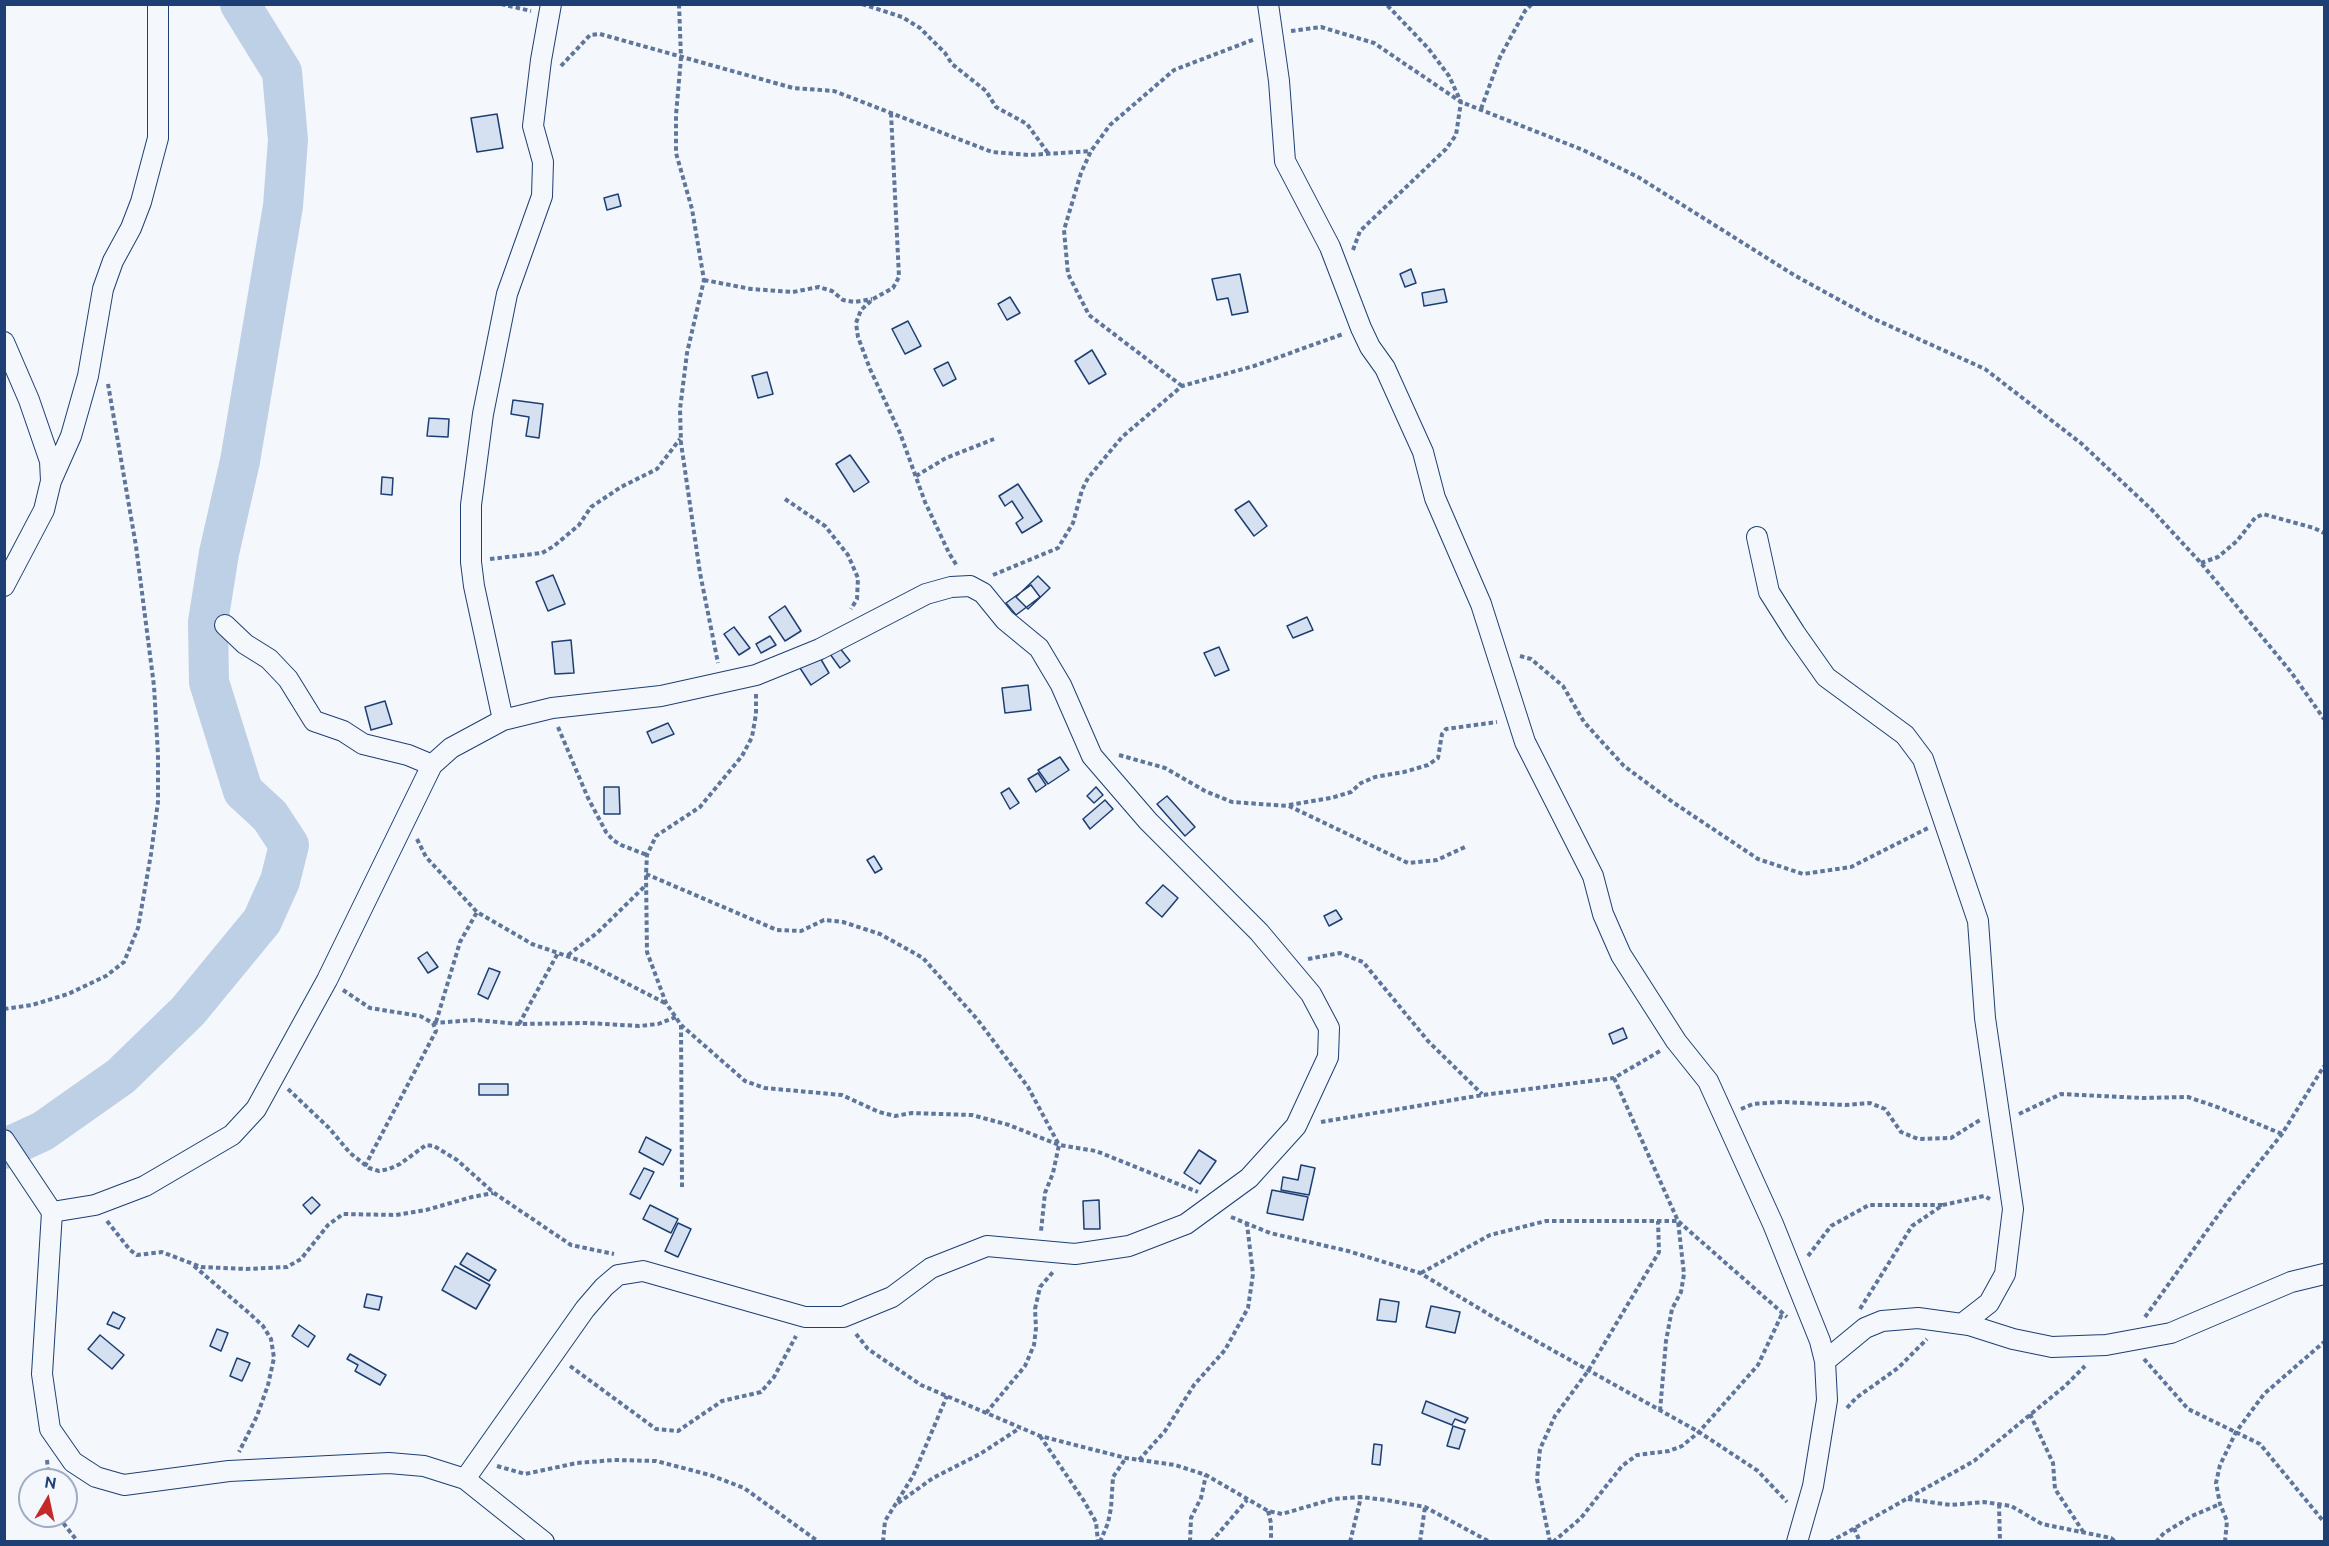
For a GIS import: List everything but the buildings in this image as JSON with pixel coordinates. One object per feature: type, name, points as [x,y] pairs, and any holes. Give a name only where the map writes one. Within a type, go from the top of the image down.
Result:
[{"type":"street","points":[[4,586],[44,510],[51,481],[71,436],[88,376],[103,289],[113,261],[131,228],[141,202],[158,138],[158,4]]},
{"type":"street","points":[[1268,4],[1279,81],[1285,162],[1330,247],[1361,328],[1370,347],[1385,369],[1423,452],[1435,498],[1481,604],[1519,727],[1532,758],[1593,876],[1603,914],[1622,955],[1676,1041],[1708,1081],[1811,1316],[1825,1361],[1827,1400],[1813,1486],[1797,1542]]},
{"type":"street","points":[[503,720],[474,586],[471,562],[471,505],[483,414],[507,294],[542,196],[543,162],[533,126],[550,9]]},
{"type":"street","points":[[4,342],[29,400],[50,461],[51,481]]},
{"type":"street","points":[[1757,537],[1769,592],[1826,677],[1905,735],[1923,759],[1978,921],[1985,1018],[2013,1209],[2005,1274],[1989,1303],[1954,1323]]},
{"type":"street","points":[[52,1212],[95,1205],[145,1186],[232,1136],[256,1110],[327,980],[432,765],[451,748],[503,720],[552,708],[661,696],[756,675],[842,638],[926,594],[951,587],[970,586],[983,593],[1005,620],[1039,648],[1061,685],[1092,756],[1148,821],[1259,932],[1311,994],[1329,1028],[1328,1057],[1296,1126],[1249,1178],[1186,1224],[1129,1246],[1075,1254],[987,1246],[931,1268],[892,1297],[843,1317],[805,1317],[644,1271],[618,1275],[585,1309],[465,1479]]},
{"type":"street","points":[[225,626],[245,644],[269,659],[288,679],[314,721],[343,731],[363,744],[408,755],[432,765]]},
{"type":"street","points":[[4,1140],[52,1212],[42,1374],[50,1429],[73,1462],[96,1477],[124,1485],[229,1471],[389,1463],[424,1466],[465,1479],[544,1542]]},
{"type":"street","points":[[1825,1361],[1865,1328],[1882,1321],[1918,1318],[1954,1323],[2052,1347],[2106,1345],[2129,1341],[2171,1333],[2291,1281],[2325,1274]]},
{"type":"path","points":[[501,4],[550,9]]},
{"type":"path","points":[[679,4],[681,58],[676,115],[676,153],[692,209],[704,280],[687,353],[680,409],[681,438],[700,573],[723,684]]},
{"type":"path","points":[[862,4],[902,16],[920,28],[945,53],[952,64],[986,91],[996,107],[1027,124],[1048,154]]},
{"type":"path","points":[[1342,279],[1360,231],[1446,149],[1456,135],[1461,102],[1449,76],[1435,57],[1386,4]]},
{"type":"path","points":[[1481,109],[1500,57],[1525,12],[1532,4]]},
{"type":"path","points":[[1182,386],[1089,315],[1068,274],[1064,230],[1081,173],[1091,151],[1110,125],[1174,70],[1272,33],[1321,27],[1374,44],[1461,102],[1583,150],[1638,177],[1872,318],[1985,369],[2082,444],[2152,510],[2201,563],[2291,672],[2325,719]]},
{"type":"path","points":[[559,69],[590,35],[600,34],[793,88],[834,91],[992,152],[1029,156],[1091,151]]},
{"type":"path","points":[[891,113],[899,277],[893,288],[873,299],[861,310],[856,323],[858,337],[949,553],[970,586],[1058,548],[1072,523],[1088,478],[1122,437],[1182,386],[1254,366],[1361,328]]},
{"type":"path","points":[[704,280],[751,289],[793,292],[819,287],[832,291],[843,300],[854,302],[873,299]]},
{"type":"path","points":[[4,1009],[32,1005],[68,994],[106,976],[124,962],[138,928],[151,854],[158,802],[158,755],[153,686],[123,461],[105,374]]},
{"type":"path","points":[[471,562],[542,553],[555,546],[579,525],[591,507],[621,487],[657,469],[681,438]]},
{"type":"path","points":[[916,477],[946,458],[994,439]]},
{"type":"path","points":[[785,499],[825,526],[848,555],[858,578],[857,599],[848,614],[842,638]]},
{"type":"path","points":[[2201,563],[2218,557],[2237,541],[2255,518],[2263,514],[2325,533]]},
{"type":"path","points":[[1496,649],[1531,659],[1563,686],[1584,722],[1624,766],[1674,803],[1758,859],[1803,874],[1851,867],[1945,820]]},
{"type":"path","points":[[756,675],[756,714],[752,736],[742,756],[699,807],[656,836],[647,855],[646,874],[647,952],[666,1003],[681,1025],[745,1081],[765,1088],[842,1095],[879,1112],[895,1116],[912,1113],[972,1115],[1009,1125],[1059,1144],[1096,1151],[1152,1172],[1247,1224],[1270,1233],[1348,1251],[1420,1273],[1588,1371],[1699,1432],[1758,1471],[1803,1520]]},
{"type":"path","points":[[552,708],[574,768],[598,819],[613,840],[647,855]]},
{"type":"path","points":[[1087,744],[1165,768],[1205,791],[1233,802],[1289,806],[1331,798],[1351,792],[1361,783],[1375,777],[1428,765],[1438,758],[1442,734],[1446,729],[1493,722],[1519,727]]},
{"type":"path","points":[[1289,806],[1408,862],[1437,860],[1465,847]]},
{"type":"path","points":[[406,820],[426,857],[477,912],[532,944],[587,963],[666,1003]]},
{"type":"path","points":[[646,874],[777,930],[801,931],[824,920],[843,922],[880,933],[923,958],[977,1019],[1029,1087],[1059,1144],[1053,1173],[1045,1193],[1041,1218],[1041,1251]]},
{"type":"path","points":[[567,956],[597,933],[646,885]]},
{"type":"path","points":[[365,1166],[408,1080],[435,1035],[434,1023],[460,942],[477,912]]},
{"type":"path","points":[[519,1024],[558,953]]},
{"type":"path","points":[[1285,963],[1340,953],[1363,962],[1428,1041],[1483,1095]]},
{"type":"path","points":[[327,980],[370,1008],[420,1016],[434,1023],[475,1020],[519,1024],[588,1023],[649,1026],[665,1023],[676,1017]]},
{"type":"path","points":[[681,1025],[682,1187]]},
{"type":"path","points":[[1296,1126],[1483,1095],[1614,1078],[1676,1041]]},
{"type":"path","points":[[2325,1066],[2282,1134],[2170,1279],[2129,1341],[2188,1409],[2260,1444],[2325,1521]]},
{"type":"path","points":[[274,1077],[329,1128],[350,1154],[365,1166],[379,1171],[400,1164],[426,1144],[434,1146],[457,1160],[494,1193],[571,1245],[608,1251],[644,1271]]},
{"type":"path","points":[[1614,1078],[1678,1221],[1684,1274],[1681,1292],[1672,1309],[1668,1330],[1660,1411]]},
{"type":"path","points":[[2003,1133],[2022,1111],[2061,1094],[2188,1098],[2220,1108],[2282,1134]]},
{"type":"path","points":[[1724,1116],[1753,1104],[1870,1103],[1885,1109],[1901,1132],[1918,1138],[1952,1138],[1999,1108]]},
{"type":"path","points":[[194,1266],[246,1269],[287,1266],[301,1259],[328,1225],[343,1214],[396,1215],[494,1193]]},
{"type":"path","points":[[1793,1275],[1831,1226],[1869,1205],[1943,1205],[1984,1196],[2013,1209]]},
{"type":"path","points":[[95,1205],[133,1253],[142,1255],[162,1252],[194,1266],[263,1326],[271,1339],[274,1358],[268,1385],[257,1416],[229,1471]]},
{"type":"path","points":[[1849,1341],[1862,1303],[1912,1226],[1943,1205]]},
{"type":"path","points":[[1420,1273],[1490,1235],[1546,1221],[1678,1221],[1791,1320]]},
{"type":"path","points":[[1658,1221],[1659,1252],[1588,1371],[1555,1416],[1540,1449],[1537,1479],[1552,1542],[1581,1518],[1622,1466],[1637,1455],[1669,1452],[1682,1446],[1699,1432],[1758,1365],[1782,1314]]},
{"type":"path","points":[[1139,1460],[1165,1431],[1194,1385],[1225,1350],[1248,1308],[1253,1274],[1247,1224]]},
{"type":"path","points":[[986,1413],[1025,1366],[1034,1345],[1035,1309],[1040,1287],[1050,1274],[1075,1254]]},
{"type":"path","points":[[554,1355],[656,1428],[678,1431],[722,1401],[761,1392],[785,1359],[805,1317]]},
{"type":"path","points":[[843,1317],[868,1349],[921,1385],[1040,1436],[1126,1458],[1174,1465],[1206,1475],[1268,1511],[1282,1514],[1333,1498],[1360,1497],[1386,1500],[1425,1508],[1490,1542]]},
{"type":"path","points":[[1821,1435],[1856,1398],[1954,1323]]},
{"type":"path","points":[[2225,1542],[2227,1521],[2220,1504],[2216,1483],[2220,1465],[2236,1432],[2264,1394],[2325,1342]]},
{"type":"path","points":[[1830,1542],[1974,1461],[2065,1386],[2106,1345]]},
{"type":"path","points":[[883,1542],[885,1521],[913,1476],[946,1396]]},
{"type":"path","points":[[2030,1414],[2053,1463],[2055,1489],[2084,1533]]},
{"type":"path","points":[[895,1505],[933,1478],[980,1454],[1020,1428]]},
{"type":"path","points":[[1040,1436],[1096,1522],[1099,1542]]},
{"type":"path","points":[[1099,1542],[1110,1516],[1113,1477],[1126,1458]]},
{"type":"path","points":[[479,1460],[525,1474],[577,1463],[614,1460],[656,1461],[710,1475],[744,1488],[819,1542]]},
{"type":"path","points":[[1190,1542],[1191,1518],[1201,1498],[1206,1475]]},
{"type":"path","points":[[1350,1542],[1360,1497]]},
{"type":"path","points":[[1907,1498],[1951,1505],[1984,1502],[2011,1506],[2042,1524],[2111,1538],[2116,1542]]},
{"type":"path","points":[[1211,1542],[1247,1500]]},
{"type":"path","points":[[1999,1504],[2000,1542]]},
{"type":"path","points":[[2156,1542],[2164,1533],[2192,1516],[2220,1504]]},
{"type":"path","points":[[1420,1542],[1425,1508]]},
{"type":"path","points":[[1268,1511],[1271,1542]]},
{"type":"path","points":[[67,1528],[78,1542]]},
{"type":"path","points":[[1854,1528],[1860,1542]]},
{"type":"path","points":[[2095,1542],[2097,1536]]},
{"type":"waterway","points":[[4,1149],[43,1131],[121,1076],[188,1011],[262,921],[280,881],[289,845],[270,816],[243,791],[209,682],[208,622],[219,553],[240,461],[283,206],[288,140],[282,72],[240,4]]}]
